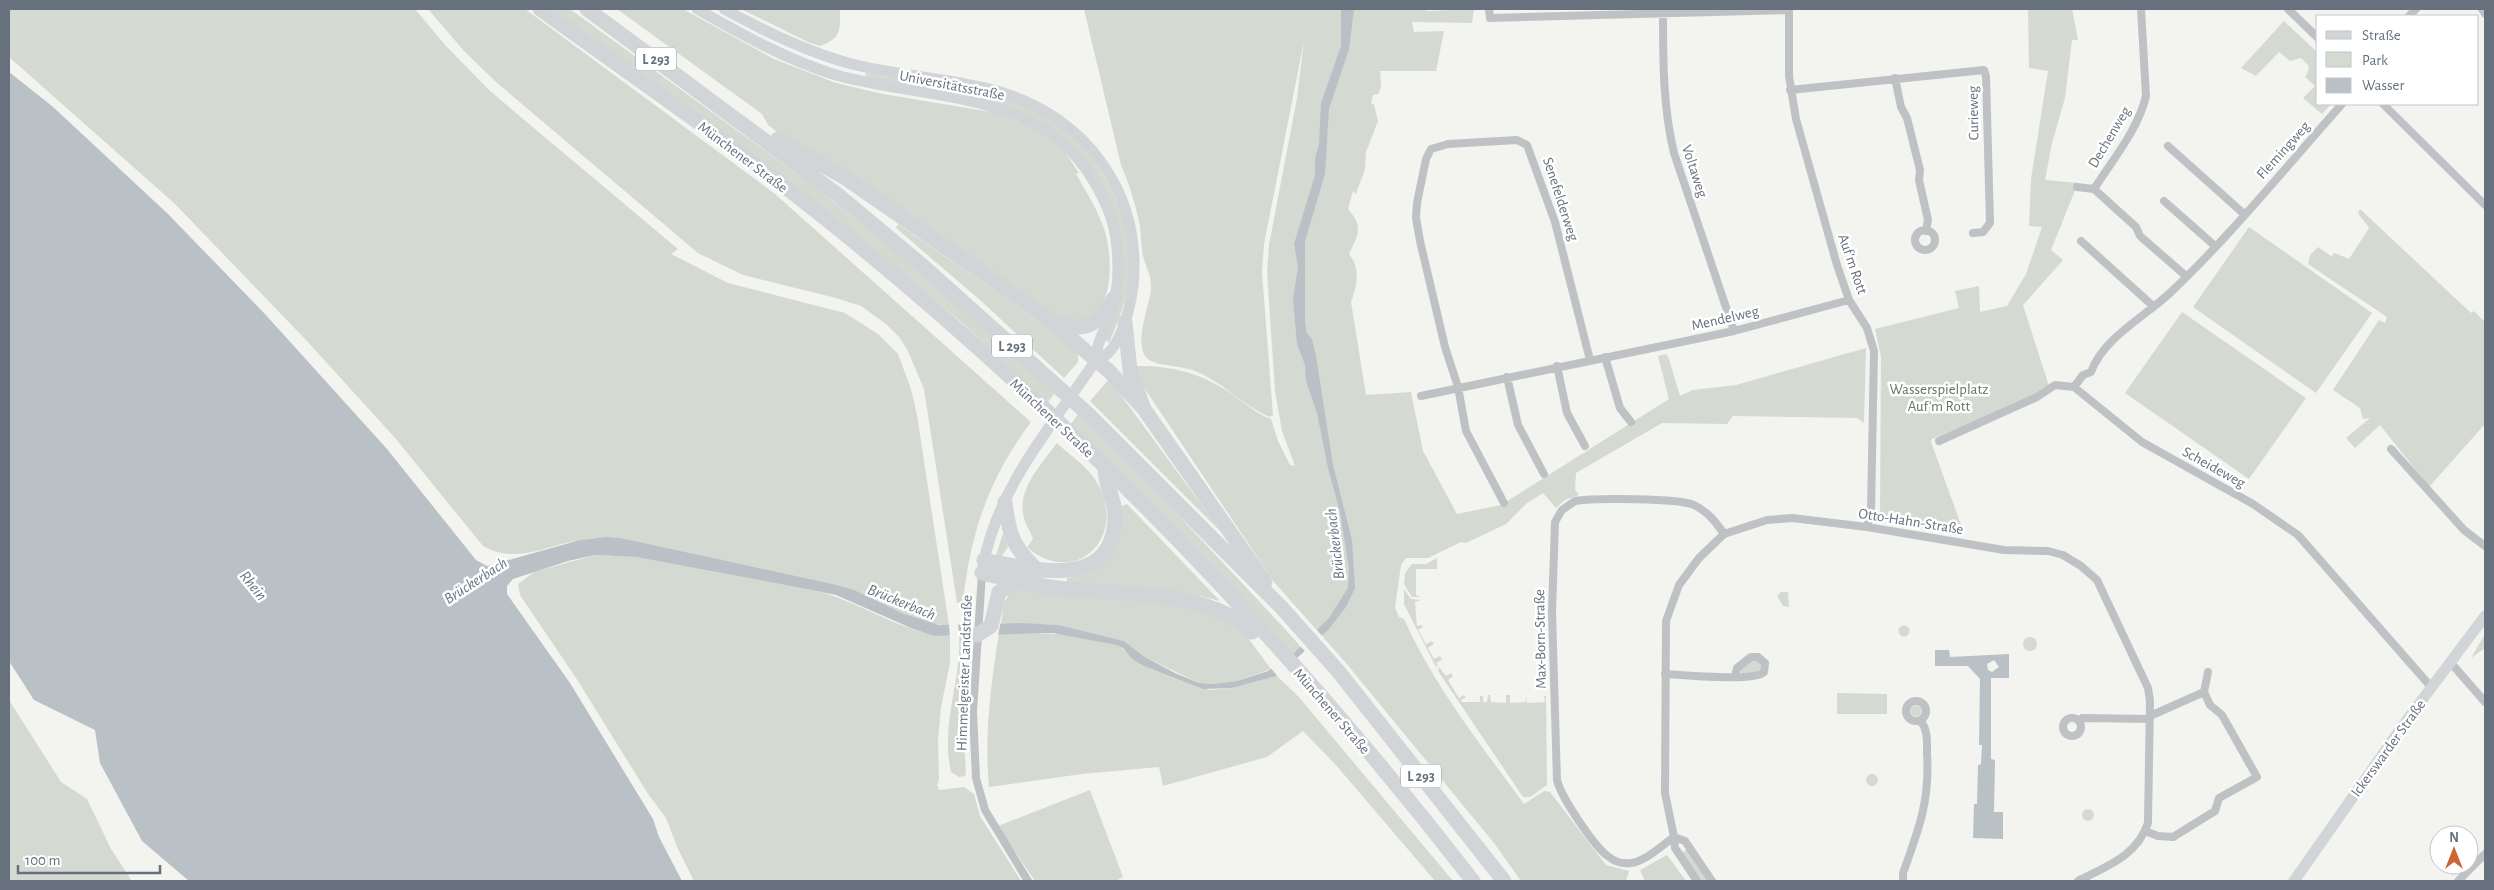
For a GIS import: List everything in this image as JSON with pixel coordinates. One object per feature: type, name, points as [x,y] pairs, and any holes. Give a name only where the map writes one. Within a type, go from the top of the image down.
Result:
[{"type":"highway","name":"Münchener Straße","points":[[540,9],[773,178],[840,230],[1016,384],[1105,467],[1204,569],[1268,644],[1301,675],[1473,881]]},
{"type":"highway","name":"Münchener Straße","points":[[587,9],[838,195],[923,266],[1087,413],[1282,608],[1338,671],[1504,881]]},
{"type":"highway","points":[[721,107],[743,114],[787,145],[847,179],[1046,317],[1096,360],[1144,409],[1282,608]]},
{"type":"highway","points":[[1046,317],[1067,326],[1084,327],[1100,318],[1114,298]]},
{"type":"highway","points":[[1125,322],[1130,370],[1144,409]]},
{"type":"highway","points":[[983,567],[1070,572],[1091,562],[1107,546],[1113,529],[1115,512],[1104,480],[1105,467]]},
{"type":"highway","points":[[1005,502],[1011,538],[1020,554],[1038,571]]},
{"type":"highway","points":[[983,567],[1016,581],[1055,588],[1196,603],[1228,615],[1248,627],[1268,644]]},
{"type":"highway","points":[[977,636],[990,626],[995,601],[1002,588],[1016,581]]},
{"type":"street","name":"Universitätsstraße","points":[[696,9],[770,48],[828,72],[869,83],[994,106],[1040,126],[1078,159],[1089,173],[1105,202],[1114,228],[1118,254],[1114,298],[1109,321],[1096,348],[1096,360],[1029,454],[1005,502],[983,567]]},
{"type":"street","name":"Universitätsstraße","points":[[724,9],[748,22],[831,58],[882,71],[981,87],[1018,98],[1036,106],[1078,134],[1089,146],[1115,183],[1132,229],[1134,246],[1133,279],[1125,322],[1110,352],[1105,358],[1096,360]]},
{"type":"street","points":[[1489,9],[1490,18],[1592,12],[1662,13],[1789,9]]},
{"type":"street","name":"Auf'm Rott","points":[[1789,9],[1790,90],[1819,202],[1849,300],[1867,328],[1875,358],[1871,511],[1867,527]]},
{"type":"street","name":"Dechenweg","points":[[2094,189],[2137,122],[2144,104],[2146,96],[2141,9]]},
{"type":"street","points":[[2288,9],[2316,36]]},
{"type":"street","points":[[2482,9],[2485,14]]},
{"type":"street","name":"Voltaweg","points":[[1662,13],[1663,62],[1668,130],[1734,331]]},
{"type":"street","name":"Curieweg","points":[[1790,90],[1984,70],[1986,76],[1990,223],[1983,232],[1973,232]]},
{"type":"street","points":[[1896,78],[1901,107],[1907,118],[1920,170],[1919,180],[1928,220],[1926,231]]},
{"type":"street","name":"Flemingweg","points":[[2074,387],[2083,375],[2091,372],[2094,363],[2128,325],[2170,294],[2341,105]]},
{"type":"street","points":[[2384,105],[2485,204]]},
{"type":"street","name":"Senefelderweg","points":[[1458,387],[1445,347],[1416,218],[1418,195],[1430,151],[1437,146],[1518,140],[1528,145],[1555,222],[1590,360]]},
{"type":"street","points":[[2168,146],[2244,214]]},
{"type":"street","name":"Dechenweg","points":[[2076,188],[2094,189],[2136,227],[2140,236],[2186,276]]},
{"type":"street","points":[[2164,201],[2215,246]]},
{"type":"street","points":[[2081,241],[2154,306]]},
{"type":"street","name":"Mendelweg","points":[[1421,396],[1557,366],[1734,331],[1849,300]]},
{"type":"street","points":[[1605,357],[1620,408],[1631,422]]},
{"type":"street","points":[[1557,366],[1567,413],[1585,446]]},
{"type":"street","points":[[1507,377],[1518,425],[1544,474]]},
{"type":"street","points":[[1939,441],[2037,397],[2055,385],[2074,387]]},
{"type":"street","points":[[1458,387],[1469,440],[1504,503]]},
{"type":"street","name":"Scheideweg","points":[[2074,387],[2142,442],[2253,504],[2298,534],[2432,688]]},
{"type":"street","points":[[2391,449],[2464,530],[2485,546]]},
{"type":"street","name":"Max-Born-Straße","points":[[1674,837],[1640,860],[1630,863],[1618,862],[1605,854],[1560,790],[1557,780],[1552,612],[1555,522],[1562,510],[1575,501],[1673,501],[1696,506],[1713,518],[1724,534]]},
{"type":"street","name":"Otto-Hahn-Straße","points":[[1697,881],[1675,848],[1665,793],[1666,621],[1674,595],[1699,558],[1724,534],[1767,520],[1782,518],[1816,520],[1867,527],[2004,550],[2048,552],[2064,555],[2097,580],[2145,682],[2150,701],[2148,823],[2134,848],[2123,858],[2078,881]]},
{"type":"street","name":"Himmelgeister Landstraße","points":[[983,567],[974,678],[974,749],[980,795],[993,825],[1028,881]]},
{"type":"street","name":"Ickerswarder Straße","points":[[2294,881],[2332,824],[2485,616]]},
{"type":"street","points":[[2451,664],[2485,702]]},
{"type":"street","points":[[2145,831],[2158,836],[2173,837],[2215,811],[2219,798],[2257,778],[2222,715],[2210,705],[2204,692],[2208,672]]},
{"type":"street","points":[[1665,674],[1735,676]]},
{"type":"street","points":[[2079,721],[2082,718],[2150,718],[2204,692]]},
{"type":"street","points":[[1903,881],[1903,873],[1927,801],[1929,776],[1926,727],[1920,720]]},
{"type":"street","points":[[1674,837],[1685,841],[1712,881]]},
{"type":"street","points":[[2458,881],[2485,854]]},
{"type":"green space","points":[[9,9],[415,9],[446,46],[490,91],[678,249],[671,254],[728,283],[845,313],[878,334],[898,354],[911,389],[917,415],[949,625],[920,621],[833,584],[621,538],[583,540],[516,554],[505,554],[483,546],[396,439],[306,340],[174,203],[9,57]]},
{"type":"green space","points":[[428,9],[525,9],[775,194],[1031,422],[1004,464],[984,507],[971,553],[963,603],[957,603],[924,389],[907,349],[899,337],[886,324],[861,306],[743,275],[698,253],[496,82],[464,51]]},
{"type":"green space","points":[[552,9],[570,9],[822,192],[925,276],[1055,393],[1048,402],[960,321],[856,234]]},
{"type":"green space","points":[[617,9],[683,9],[774,59],[836,83],[883,94],[997,113],[1032,128],[1064,151],[1079,173],[1076,174],[1105,232],[1108,243],[1110,270],[1105,298],[1099,309],[1090,317],[1078,322],[1063,320],[788,140],[768,125],[762,114]]},
{"type":"green space","points":[[741,9],[840,9],[839,28],[832,40],[820,46]]},
{"type":"green space","points":[[1084,9],[1421,9],[1428,11],[1474,9],[1472,23],[1412,22],[1414,32],[1444,31],[1436,71],[1380,71],[1381,87],[1378,94],[1373,95],[1371,103],[1374,105],[1378,121],[1366,152],[1365,169],[1356,194],[1353,191],[1348,209],[1358,226],[1357,236],[1349,254],[1355,265],[1357,277],[1351,302],[1366,395],[1411,392],[1423,451],[1457,514],[1501,505],[1669,399],[1658,356],[1666,354],[1669,359],[1680,396],[1693,390],[1736,385],[1866,348],[1864,423],[1857,418],[1733,416],[1727,424],[1662,423],[1576,473],[1575,490],[1579,495],[1565,500],[1556,508],[1543,493],[1527,503],[1506,524],[1428,558],[1406,558],[1401,565],[1395,608],[1399,617],[1404,619],[1429,668],[1475,737],[1524,804],[1544,791],[1550,792],[1606,865],[1629,871],[1626,881],[1521,881],[1494,843],[1346,663],[1274,582],[1137,377],[1135,366],[1171,368],[1194,374],[1215,384],[1259,413],[1271,419],[1278,441],[1290,465],[1295,466],[1282,431],[1275,391],[1267,272],[1269,245],[1297,98],[1304,41],[1264,244],[1262,272],[1273,415],[1270,417],[1251,407],[1224,387],[1205,376],[1190,369],[1152,361],[1143,353],[1143,325],[1150,296],[1151,280],[1143,256],[1140,226],[1121,165]]},
{"type":"green space","name":"Wasserspielplatz Auf'm Rott","points":[[2028,9],[2072,9],[2078,40],[2072,40],[2065,98],[2052,143],[2045,180],[2078,183],[2051,250],[2063,260],[2023,305],[2049,386],[2035,396],[1932,439],[1931,442],[1964,533],[1953,535],[1884,520],[1880,514],[1881,357],[1875,329],[1959,308],[1955,291],[1979,286],[1980,312],[2007,306],[2026,274],[2042,227],[2029,226],[2031,179],[2048,71],[2029,68]]},
{"type":"green space","points":[[2284,21],[2316,51],[2316,105],[2330,105],[2322,114],[2303,98],[2315,86],[2305,77],[2309,66],[2301,58],[2290,61],[2279,52],[2256,76],[2241,68]]},
{"type":"green space","points":[[865,73],[959,87],[1015,101],[1039,112],[1062,128],[1082,147],[1100,170],[1113,194],[1124,220],[1129,247],[1130,274],[1127,292],[1109,343],[1105,339],[1122,277],[1099,180],[1079,153],[1054,130],[1013,108],[866,77]]},
{"type":"green space","points":[[2360,209],[2471,313],[2474,311],[2485,322],[2485,424],[2429,487],[2380,425],[2355,448],[2346,438],[2370,418],[2363,419],[2360,408],[2333,390],[2379,320],[2385,323],[2387,317],[2308,264],[2310,255],[2318,247],[2331,256],[2335,253],[2349,259],[2369,228],[2358,213]]},
{"type":"green space","points":[[898,224],[1072,344],[1078,354],[1078,362],[1064,378],[980,300],[896,228]]},
{"type":"green space","points":[[2249,227],[2372,313],[2316,393],[2193,307]]},
{"type":"green space","points":[[2182,312],[2306,398],[2249,479],[2125,393]]},
{"type":"green space","points":[[1109,379],[1223,534],[1090,401]]},
{"type":"green space","points":[[1078,414],[1167,503],[1285,629],[1301,647],[1293,655],[1184,538],[1071,424]]},
{"type":"green space","points":[[1057,443],[1082,464],[1097,482],[1106,509],[1105,526],[1100,541],[1090,553],[1076,560],[1061,562],[1044,558],[1027,547],[1033,539],[1023,513],[1023,503],[1028,484]]},
{"type":"green space","points":[[1127,504],[1220,601],[1195,595],[1067,583],[1067,578],[1089,570],[1113,548],[1120,534],[1120,507]]},
{"type":"green space","points":[[1003,533],[1008,547],[999,560],[995,559]]},
{"type":"green space","points":[[595,555],[636,557],[817,591],[916,630],[950,636],[950,663],[941,707],[938,740],[939,779],[937,785],[939,790],[964,787],[974,794],[980,816],[1021,881],[694,881],[678,849],[666,818],[648,794],[578,681],[520,595],[518,584],[534,572]]},
{"type":"green space","points":[[1437,558],[1437,569],[1416,569],[1416,595],[1421,597],[1412,597],[1404,584],[1405,573],[1412,564],[1426,564]]},
{"type":"green space","points":[[1018,589],[1188,606],[1216,613],[1245,634],[1271,669],[1237,681],[1212,684],[1199,683],[1145,657],[1124,641],[1059,625],[1001,623],[1004,602],[1008,597],[1006,592]]},
{"type":"green space","points":[[1404,589],[1411,599],[1421,600],[1415,602],[1417,626],[1422,625],[1423,627],[1418,630],[1426,644],[1432,641],[1434,644],[1428,648],[1434,659],[1440,656],[1442,660],[1436,663],[1438,666],[1436,667],[1404,604]]},
{"type":"green space","points":[[1781,592],[1788,592],[1789,607],[1783,606],[1777,596]]},
{"type":"green space","points":[[1904,625],[1910,631],[1904,637],[1898,631]]},
{"type":"green space","points":[[999,633],[1065,634],[1120,646],[1131,658],[1210,690],[1232,688],[1277,676],[1298,696],[1453,881],[1435,881],[1335,764],[1303,731],[1267,757],[1163,786],[1159,767],[1082,774],[989,787],[988,729]]},
{"type":"green space","points":[[2485,634],[2485,648],[2471,658]]},
{"type":"green space","points":[[959,635],[963,635],[961,694],[966,772],[965,776],[959,777],[951,772],[948,736],[959,652]]},
{"type":"green space","points":[[2027,637],[2033,637],[2037,644],[2033,651],[2027,651],[2023,647],[2023,641]]},
{"type":"green space","points":[[1751,659],[1756,659],[1761,663],[1759,673],[1741,673],[1740,669]]},
{"type":"green space","points":[[1439,667],[1446,676],[1451,673],[1453,676],[1448,680],[1459,698],[1464,695],[1466,697],[1461,700],[1462,702],[1480,702],[1480,696],[1483,696],[1483,702],[1487,702],[1488,695],[1490,695],[1491,702],[1506,703],[1506,695],[1510,695],[1510,703],[1526,702],[1526,696],[1527,703],[1545,702],[1544,696],[1546,696],[1547,785],[1530,797],[1523,797],[1438,671]]},
{"type":"green space","points":[[1837,693],[1887,694],[1887,714],[1837,714]]},
{"type":"green space","points":[[9,700],[61,782],[87,799],[111,849],[132,881],[9,881]]},
{"type":"green space","points":[[1916,705],[1922,711],[1916,717],[1910,711]]},
{"type":"green space","points":[[1872,774],[1878,780],[1872,786],[1866,780]]},
{"type":"green space","points":[[1090,790],[1123,877],[1116,881],[1035,881],[998,826]]},
{"type":"green space","points":[[2086,809],[2090,809],[2094,815],[2090,821],[2086,821],[2082,817],[2082,813]]},
{"type":"green space","points":[[1687,849],[1707,881],[1700,881],[1681,854]]},
{"type":"green space","points":[[1667,855],[1686,881],[1645,881],[1640,870]]},
{"type":"water","points":[[1341,9],[1354,9],[1349,49],[1329,109],[1325,174],[1305,241],[1305,321],[1307,333],[1312,339],[1316,356],[1333,465],[1352,540],[1355,588],[1346,607],[1328,630],[1277,676],[1232,688],[1203,689],[1142,665],[1131,658],[1123,648],[1116,645],[1053,633],[934,636],[836,595],[636,557],[595,555],[568,561],[513,579],[507,586],[507,594],[570,683],[653,819],[659,837],[682,881],[189,881],[142,841],[100,763],[95,730],[34,700],[9,661],[9,72],[52,106],[167,213],[264,313],[387,449],[476,560],[487,566],[580,540],[606,537],[621,538],[833,584],[854,590],[904,614],[939,625],[1021,623],[1059,625],[1124,641],[1145,657],[1199,683],[1212,684],[1237,681],[1268,671],[1292,655],[1329,618],[1348,588],[1349,569],[1340,512],[1328,468],[1317,413],[1306,381],[1305,365],[1297,344],[1293,299],[1298,267],[1294,244],[1315,175],[1321,103],[1341,46]]},
{"type":"water","points":[[1935,650],[1949,650],[1950,657],[2009,654],[2009,678],[1991,678],[1991,759],[1995,760],[1994,812],[2003,812],[2003,839],[1973,838],[1974,804],[1977,804],[1978,765],[1981,764],[1982,745],[1979,745],[1980,679],[1968,666],[1935,666]],"holes":[[[1994,660],[1999,667],[1992,672],[1988,670],[1987,664]]]},
{"type":"pier","points":[[958,621],[959,638],[950,639],[949,623]]},
{"type":"pier","points":[[963,621],[1001,621],[998,635],[963,638]]},
{"type":"pier","points":[[1315,628],[1324,638],[1308,654],[1299,645]]},
{"type":"pier","points":[[1291,653],[1299,662],[1279,678],[1270,667]]},
{"type":"water label","name":"Brückerbach","points":[[1334,544]]},
{"type":"water label","name":"Brückerbach","points":[[475,580]]},
{"type":"water label","name":"Rhein","points":[[254,585]]},
{"type":"water label","name":"Brückerbach","points":[[902,601]]}]
